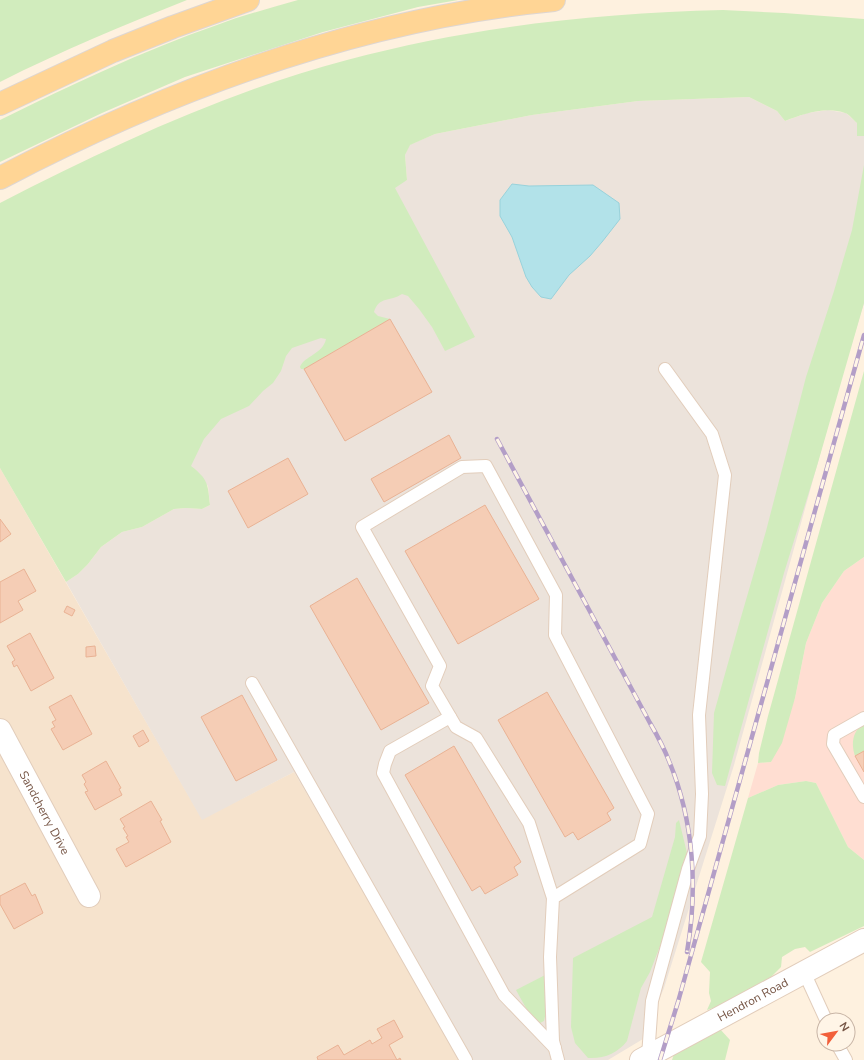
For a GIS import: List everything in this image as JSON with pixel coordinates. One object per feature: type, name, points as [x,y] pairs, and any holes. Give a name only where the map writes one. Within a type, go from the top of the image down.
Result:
[{"type":"main road","points":[[0,104],[113,51],[173,27],[248,0]]},
{"type":"main road","points":[[0,178],[109,125],[216,81],[275,60],[384,29],[455,15],[554,0]]},
{"type":"street","name":"Sandcherry Drive","points":[[0,730],[89,896]]},
{"type":"street","name":"Hendron Road","points":[[645,1058],[864,940]]},
{"type":"lane","points":[[645,1058],[652,1001],[688,869],[700,836],[702,794],[699,715],[725,475],[712,434],[665,369]]},
{"type":"lane","points":[[553,898],[640,844],[648,814],[555,636],[556,595],[486,466],[462,467],[362,527],[440,666],[432,686],[456,727],[476,738],[529,823],[553,898],[550,957],[553,1041],[558,1060]]},
{"type":"lane","points":[[252,683],[466,1060]]},
{"type":"lane","points":[[450,717],[390,751],[384,764],[383,773],[504,995],[555,1048]]},
{"type":"lane","points":[[864,718],[834,735],[833,744],[864,797]]},
{"type":"lane","points":[[804,972],[822,1012]]},
{"type":"shaded area","points":[[749,97],[777,111],[785,121],[807,113],[828,110],[846,113],[857,123],[857,135],[864,136],[864,303],[839,386],[734,765],[664,988],[643,1039],[608,1060],[462,1060],[294,772],[202,820],[66,582],[78,574],[88,564],[101,547],[122,532],[142,527],[174,509],[202,509],[210,505],[208,486],[190,466],[24,327],[407,180],[405,155],[409,145],[435,134],[532,115],[638,101]]},
{"type":"shaded area","points":[[0,468],[202,819],[294,772],[462,1060],[0,1060]]},
{"type":"shaded area","points":[[864,557],[864,860],[848,847],[816,783],[806,781],[778,785],[748,798],[758,763],[771,762],[795,698],[806,643],[822,603],[844,571]]},
{"type":"green space","points":[[0,0],[187,0],[93,39],[0,82]]},
{"type":"green space","points":[[298,0],[458,0],[418,7],[323,32],[185,77],[102,113],[0,162],[0,120],[80,81],[161,46],[237,18]]},
{"type":"green space","points":[[723,10],[864,19],[864,136],[857,136],[857,123],[845,113],[830,110],[822,111],[785,121],[777,111],[749,97],[638,101],[532,115],[435,134],[410,145],[405,155],[407,180],[395,188],[475,337],[445,351],[432,327],[419,309],[408,296],[402,294],[382,301],[376,307],[374,312],[378,316],[390,319],[304,369],[301,369],[300,367],[302,363],[318,352],[326,339],[321,338],[292,348],[286,356],[281,371],[273,383],[249,406],[221,419],[204,439],[191,466],[206,482],[209,492],[210,505],[202,509],[174,509],[142,527],[122,532],[101,547],[78,574],[66,582],[0,468],[0,203],[127,141],[213,104],[302,73],[347,60],[393,48],[487,30],[581,18],[628,14]]},
{"type":"green space","points":[[864,165],[864,303],[817,466],[784,573],[725,786],[717,785],[712,773],[714,713],[766,531],[806,377],[852,230]]},
{"type":"green space","points":[[864,371],[864,557],[844,571],[822,603],[806,643],[795,698],[782,743],[771,762],[758,763],[768,716]]},
{"type":"green space","points":[[864,724],[864,751],[855,756],[853,742],[855,734]]},
{"type":"green space","points":[[806,781],[816,783],[848,847],[864,860],[864,926],[810,952],[805,947],[795,949],[782,957],[781,967],[771,977],[722,1005],[707,1010],[711,1001],[709,993],[710,972],[701,962],[748,798],[778,785]]},
{"type":"green space","points":[[679,820],[687,853],[684,868],[667,928],[650,972],[641,988],[627,1041],[615,1052],[605,1056],[588,1058],[575,1043],[571,1027],[573,958],[652,917],[675,837],[676,823]]},
{"type":"green space","points":[[549,973],[546,1012],[544,1021],[540,1023],[529,1013],[516,990]]},
{"type":"green space","points":[[719,1028],[730,1040],[725,1060],[672,1060],[675,1051]]},
{"type":"water","points":[[512,184],[529,186],[593,185],[619,203],[620,219],[590,256],[569,275],[551,299],[541,297],[532,287],[526,277],[512,237],[500,216],[500,200]]},
{"type":"building","points":[[390,319],[432,392],[345,441],[304,369]]},
{"type":"building","points":[[449,435],[461,458],[384,502],[371,479]]},
{"type":"building","points":[[288,458],[308,494],[248,528],[228,491]]},
{"type":"building","points":[[485,505],[539,599],[458,644],[405,551]]},
{"type":"building","points":[[0,519],[11,534],[0,542]]},
{"type":"building","points":[[24,569],[36,591],[18,601],[23,610],[0,623],[0,582]]},
{"type":"building","points":[[357,578],[429,703],[381,730],[310,606]]},
{"type":"building","points":[[67,606],[75,610],[72,616],[64,612]]},
{"type":"building","points":[[30,633],[54,678],[31,691],[17,665],[14,667],[12,662],[15,660],[7,646]]},
{"type":"building","points":[[95,646],[96,656],[86,657],[86,647]]},
{"type":"building","points":[[547,692],[614,808],[607,813],[611,820],[578,840],[573,832],[565,837],[498,720]]},
{"type":"building","points":[[71,695],[92,734],[63,750],[51,729],[55,727],[52,722],[56,720],[49,707]]},
{"type":"building","points":[[242,695],[277,760],[236,781],[201,717]]},
{"type":"building","points":[[143,730],[149,741],[139,747],[133,736]]},
{"type":"building","points":[[454,746],[521,862],[514,867],[518,875],[485,894],[480,886],[472,891],[405,775]]},
{"type":"building","points":[[864,751],[864,772],[855,756]]},
{"type":"building","points":[[106,761],[121,788],[119,789],[122,795],[95,810],[85,792],[88,791],[84,784],[86,782],[82,775]]},
{"type":"building","points":[[151,801],[162,820],[160,821],[171,842],[126,867],[116,849],[129,842],[126,837],[128,836],[123,828],[125,827],[120,819]]},
{"type":"building","points":[[25,883],[32,896],[35,894],[43,913],[14,929],[0,904],[0,896]]},
{"type":"building","points":[[394,1020],[403,1037],[389,1045],[397,1060],[318,1060],[317,1057],[338,1045],[344,1055],[370,1040],[372,1044],[382,1038],[377,1029]]},
{"type":"railway","points":[[660,1060],[678,1002],[864,335]]},
{"type":"railway","points":[[497,439],[658,737],[669,761],[684,807],[692,855],[692,904],[687,952]]}]
